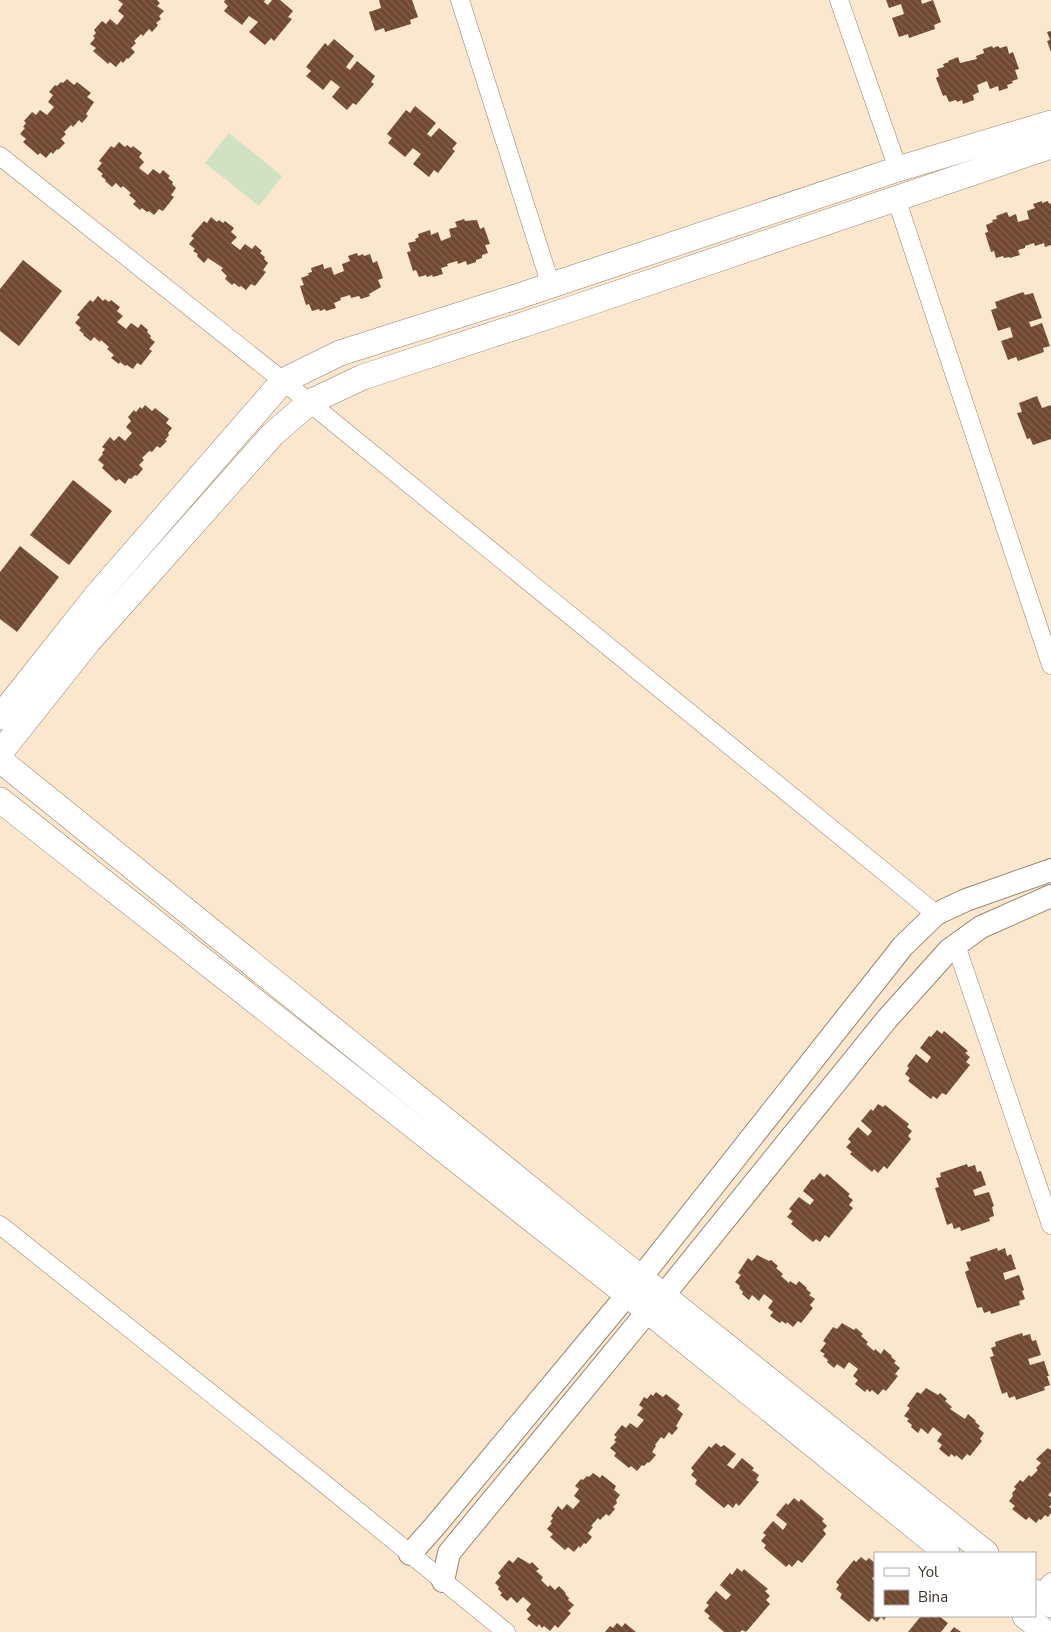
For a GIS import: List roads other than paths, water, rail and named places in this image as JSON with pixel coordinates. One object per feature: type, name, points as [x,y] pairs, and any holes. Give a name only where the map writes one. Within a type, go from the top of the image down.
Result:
[{"type":"main road","points":[[0,717],[96,596],[283,380],[340,353],[551,286],[898,169],[1051,122]]},
{"type":"main road","points":[[0,753],[89,642],[274,434],[310,402],[363,377],[574,308],[1051,146]]},
{"type":"main road","points":[[0,760],[634,1286]]},
{"type":"main road","points":[[0,800],[656,1303],[985,1552]]},
{"type":"main road","points":[[656,1303],[947,1552]]},
{"type":"main road","points":[[1026,1617],[1045,1632]]},
{"type":"street","points":[[460,0],[551,286]]},
{"type":"street","points":[[839,0],[898,169]]},
{"type":"street","points":[[0,156],[283,380],[936,914]]},
{"type":"street","points":[[896,198],[1051,664]]},
{"type":"street","points":[[410,1554],[634,1286],[903,946],[936,914],[966,900],[1051,870]]},
{"type":"street","points":[[443,1581],[449,1553],[656,1303],[887,1019],[949,950],[981,927],[1051,896]]},
{"type":"street","points":[[956,945],[1051,1225]]},
{"type":"street","points":[[0,1225],[506,1632]]}]
